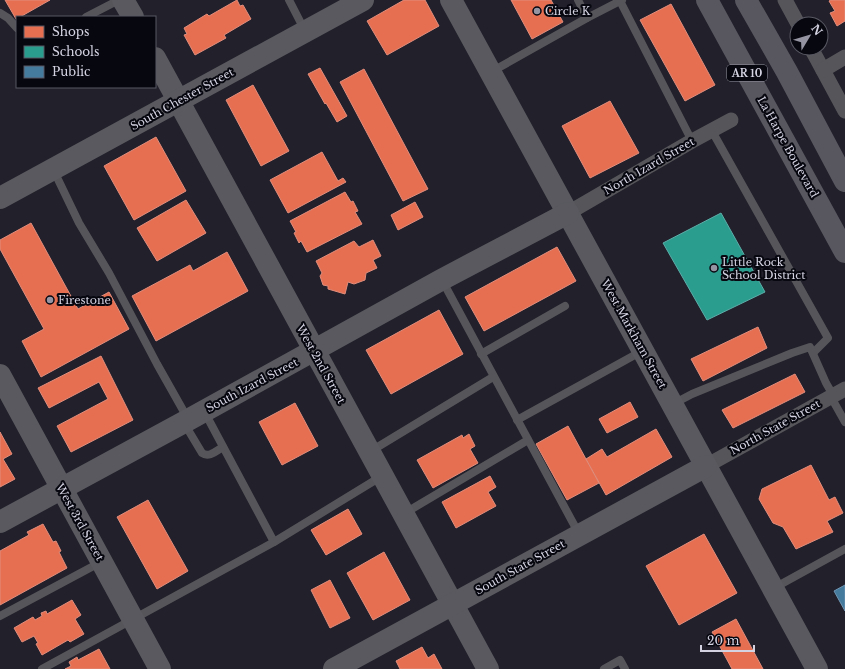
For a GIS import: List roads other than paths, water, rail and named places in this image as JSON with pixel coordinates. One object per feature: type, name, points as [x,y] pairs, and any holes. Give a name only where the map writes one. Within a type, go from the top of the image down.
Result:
[{"type":"main road","name":"La Harpe Boulevard","points":[[707,0],[845,252]]},
{"type":"main road","name":"AR 10","points":[[746,0],[787,72],[845,181]]},
{"type":"street","points":[[123,0],[132,16]]},
{"type":"street","name":"South Chester Street","points":[[0,198],[363,0]]},
{"type":"street","name":"West Markham Street","points":[[451,0],[817,669]]},
{"type":"street","points":[[785,0],[794,16]]},
{"type":"street","points":[[815,56],[845,111]]},
{"type":"street","points":[[822,70],[845,57]]},
{"type":"street","name":"West 2nd Street","points":[[156,60],[488,669]]},
{"type":"street","name":"North Izard Street","points":[[568,213],[731,120]]},
{"type":"street","name":"South Izard Street","points":[[0,522],[315,351],[441,280],[568,213]]},
{"type":"street","name":"West 3rd Street","points":[[2,385],[62,488],[160,669]]},
{"type":"street","name":"North State Street","points":[[706,466],[836,393]]},
{"type":"street","name":"South State Street","points":[[334,669],[706,466]]},
{"type":"lane","points":[[88,16],[119,0]]},
{"type":"lane","points":[[289,0],[305,32]]},
{"type":"lane","points":[[578,0],[587,18]]},
{"type":"lane","points":[[490,72],[621,0],[692,141]]},
{"type":"lane","points":[[0,13],[8,18],[16,27]]},
{"type":"lane","points":[[712,131],[828,338],[813,353]]},
{"type":"lane","points":[[53,170],[79,223],[109,273],[157,364],[192,418],[223,447],[274,542]]},
{"type":"lane","points":[[441,280],[580,535]]},
{"type":"lane","points":[[481,354],[565,306]]},
{"type":"lane","points":[[672,404],[692,394],[810,347],[826,383],[836,393],[845,422]]},
{"type":"lane","points":[[517,420],[643,351]]},
{"type":"lane","points":[[369,452],[494,377]]},
{"type":"lane","points":[[192,418],[202,453],[209,455],[223,447]]},
{"type":"lane","points":[[403,514],[528,440]]},
{"type":"lane","points":[[42,669],[274,542],[382,475]]},
{"type":"lane","points":[[773,589],[845,549]]},
{"type":"lane","points":[[0,616],[102,561]]},
{"type":"lane","points":[[604,669],[620,660],[625,669]]},
{"type":"place","name":"Circle K","points":[[537,11]]},
{"type":"place","name":"Little Rock School District","points":[[714,268]]},
{"type":"place","name":"Firestone","points":[[50,300]]}]
